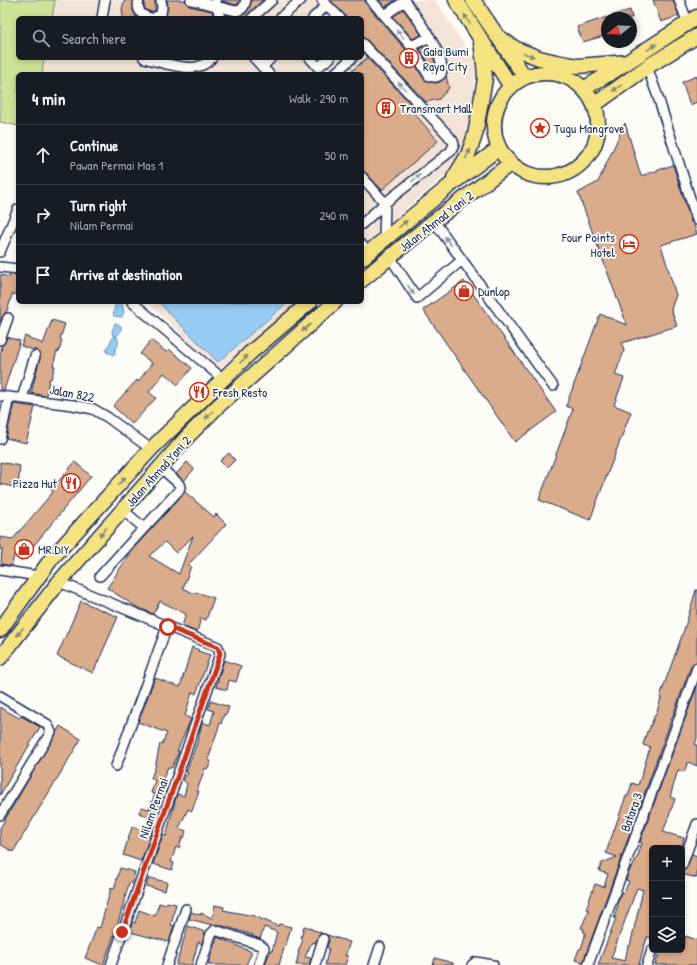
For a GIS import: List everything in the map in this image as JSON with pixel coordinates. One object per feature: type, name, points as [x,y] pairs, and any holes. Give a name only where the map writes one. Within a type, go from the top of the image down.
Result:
[{"type":"highway","points":[[456,0],[481,42],[496,62],[511,87]]},
{"type":"highway","points":[[473,0],[525,77]]},
{"type":"highway","points":[[583,89],[628,62],[692,20]]},
{"type":"highway","points":[[496,34],[520,51],[556,62],[578,66],[628,62]]},
{"type":"highway","points":[[594,104],[647,67],[697,36]]},
{"type":"highway","points":[[448,187],[468,155],[475,135],[485,79],[481,42]]},
{"type":"highway","points":[[538,73],[552,73],[565,76],[577,83],[588,93],[594,104],[598,130],[590,154],[581,164],[565,174],[546,178],[521,172],[510,164],[498,148],[493,124],[495,110],[501,98],[511,87],[525,77],[538,73]]},
{"type":"highway","name":"Jalan Ahmad Yani 2","points":[[364,252],[384,240],[498,148]]},
{"type":"highway","name":"Jalan Ahmad Yani 2","points":[[364,278],[434,221],[510,164]]},
{"type":"highway","name":"Jalan Ahmad Yani 2","points":[[0,630],[52,558],[150,449],[223,380],[250,352],[308,304]]},
{"type":"highway","name":"Jalan Ahmad Yani 2","points":[[0,658],[59,582],[160,467],[216,407],[333,304]]},
{"type":"street","points":[[102,16],[105,0]]},
{"type":"street","points":[[139,0],[138,8],[143,15],[146,16]]},
{"type":"street","points":[[156,16],[161,14],[161,0]]},
{"type":"street","points":[[191,0],[236,11],[244,7],[246,0]]},
{"type":"street","points":[[216,0],[216,6],[219,16]]},
{"type":"street","points":[[254,16],[272,0]]},
{"type":"street","points":[[282,16],[301,0]]},
{"type":"street","points":[[372,0],[411,46],[429,76],[432,78],[441,74],[442,68],[436,49],[430,37],[404,1],[385,15]]},
{"type":"street","points":[[679,0],[692,20]]},
{"type":"street","points":[[314,16],[324,2],[338,16]]},
{"type":"street","points":[[411,46],[430,37]]},
{"type":"street","points":[[364,47],[447,134],[453,141],[454,145],[451,151],[385,203],[364,222]]},
{"type":"street","points":[[154,60],[199,71],[210,60]]},
{"type":"street","points":[[256,60],[266,72],[270,60]]},
{"type":"street","points":[[312,60],[318,67],[327,60]]},
{"type":"street","points":[[336,72],[350,60]]},
{"type":"street","points":[[647,67],[661,104],[697,220]]},
{"type":"street","points":[[364,179],[385,203],[384,240]]},
{"type":"street","points":[[0,252],[16,214]]},
{"type":"street","points":[[434,221],[553,386]]},
{"type":"street","points":[[390,257],[417,298],[462,260]]},
{"type":"street","points":[[0,267],[16,270]]},
{"type":"street","points":[[134,304],[223,380]]},
{"type":"street","points":[[0,340],[8,318]]},
{"type":"street","points":[[22,398],[35,356]]},
{"type":"street","points":[[0,439],[5,396]]},
{"type":"street","name":"Jalan 822","points":[[5,396],[93,409],[107,417],[150,449]]},
{"type":"street","points":[[100,576],[180,487],[180,484],[160,467]]},
{"type":"street","points":[[123,510],[144,528]]},
{"type":"street","points":[[0,570],[38,576]]},
{"type":"street","points":[[59,582],[168,627],[116,766]]},
{"type":"street","name":"Nilam Permai","points":[[111,965],[180,769],[217,658],[220,654],[218,647],[168,627]]},
{"type":"street","name":"Batara 3","points":[[588,965],[697,668]]},
{"type":"street","points":[[0,696],[47,724],[51,732],[0,815]]},
{"type":"street","points":[[685,857],[697,824]]},
{"type":"street","points":[[167,965],[186,909]]},
{"type":"street","points":[[201,965],[212,931],[217,931],[260,945],[264,948],[264,951],[259,965]]},
{"type":"street","points":[[315,965],[323,939]]},
{"type":"street","points":[[374,965],[380,947]]},
{"type":"street","points":[[647,965],[651,953]]},
{"type":"street","points":[[475,964],[493,965]]},
{"type":"shaded area","points":[[55,0],[435,0],[476,63],[469,140],[462,161],[364,245],[364,72],[42,72],[44,60],[364,60],[364,16],[52,16]]},
{"type":"shaded area","points":[[149,304],[296,304],[219,369]]},
{"type":"green space","points":[[0,0],[55,0],[52,16],[16,16],[16,60],[44,60],[42,72],[16,72],[16,126],[0,122]]},
{"type":"water","points":[[115,304],[123,304],[124,312],[122,317],[114,316],[113,313]]},
{"type":"water","points":[[160,304],[286,304],[218,362]]},
{"type":"water","points":[[115,323],[121,326],[121,330],[117,336],[113,336],[112,332]]},
{"type":"water","points":[[113,337],[117,337],[118,342],[115,349],[115,354],[113,355],[111,353],[107,353],[106,350]]},
{"type":"building","points":[[125,0],[133,0],[133,11],[136,16],[123,16],[122,8]]},
{"type":"building","points":[[145,0],[155,0],[155,10],[152,12],[146,10],[144,6]]},
{"type":"building","points":[[167,0],[185,0],[189,6],[212,11],[213,16],[166,16],[168,8]]},
{"type":"building","points":[[222,0],[240,0],[236,5]]},
{"type":"building","points":[[252,0],[263,0],[247,16],[240,16],[245,14],[249,9]]},
{"type":"building","points":[[330,0],[365,0],[366,4],[406,50],[424,79],[429,82],[437,83],[443,80],[446,76],[449,88],[439,99],[426,102],[364,38],[364,16],[345,16]]},
{"type":"building","points":[[379,0],[396,0],[385,7]]},
{"type":"building","points":[[653,0],[673,0],[679,16],[661,22]]},
{"type":"building","points":[[403,9],[421,35],[413,39],[393,17]]},
{"type":"building","points":[[601,19],[601,37],[583,42],[577,27]]},
{"type":"building","points":[[427,45],[434,59],[436,67],[435,71],[433,71],[420,49]]},
{"type":"building","name":"Transmart Mall","points":[[367,58],[413,106],[409,107],[438,141],[382,190],[364,172],[364,72],[350,72]]},
{"type":"building","points":[[697,76],[697,102],[690,105],[682,82]]},
{"type":"building","points":[[625,123],[641,176],[673,165],[691,222],[694,225],[697,234],[661,245],[676,295],[671,309],[677,326],[622,343],[624,351],[615,375],[624,378],[614,405],[631,412],[590,520],[539,500],[573,409],[566,406],[600,314],[627,325],[578,193],[598,182]]},
{"type":"building","points":[[10,274],[16,275],[15,295],[12,294],[8,309],[0,322],[0,275],[10,277]]},
{"type":"building","points":[[464,281],[556,412],[515,442],[423,310]]},
{"type":"building","points":[[52,320],[65,324],[60,339],[62,340],[59,352],[57,351],[53,366],[55,366],[51,379],[49,379],[46,396],[31,393],[41,354],[37,350],[21,346],[25,336],[43,344]]},
{"type":"building","points":[[7,337],[20,341],[4,390],[0,390],[0,354],[2,348],[0,348]]},
{"type":"building","points":[[151,340],[166,352],[169,349],[192,368],[178,385],[164,373],[149,392],[156,398],[132,424],[113,406],[137,380],[138,382],[152,363],[140,354]]},
{"type":"building","points":[[14,404],[35,407],[26,443],[6,438]]},
{"type":"building","points":[[229,453],[235,460],[227,468],[220,461]]},
{"type":"building","points":[[0,462],[20,466],[18,488],[0,484]]},
{"type":"building","points":[[75,462],[91,476],[21,561],[14,555],[12,566],[1,564],[2,549],[0,549],[0,537],[13,539],[53,492],[51,490]]},
{"type":"building","points":[[187,462],[194,469],[184,481],[176,474]]},
{"type":"building","points":[[185,492],[214,517],[216,514],[226,524],[188,565],[191,566],[183,588],[195,594],[196,592],[214,598],[206,620],[201,618],[197,632],[182,626],[186,614],[160,601],[153,614],[135,606],[107,588],[133,549]],"holes":[[[193,536],[179,574],[149,556],[165,542],[176,553]]]},
{"type":"building","points":[[696,590],[697,662],[693,663],[691,666],[583,962],[575,960],[579,949],[581,949],[585,936],[585,932],[583,931],[584,929],[581,928],[589,910],[586,909],[595,884],[604,887],[608,874],[599,871],[602,863],[617,857],[606,853],[626,796],[628,796],[632,783],[638,785],[642,774],[650,747],[643,745],[647,731],[648,732],[656,715],[660,697],[684,630]]},
{"type":"building","points":[[81,601],[118,617],[93,673],[57,656]]},
{"type":"building","points":[[192,647],[199,650],[198,651],[210,655],[196,694],[192,692],[185,716],[191,719],[177,751],[179,751],[172,768],[168,767],[159,788],[166,790],[153,818],[139,813],[141,807],[149,809],[155,794],[151,793],[155,780],[151,778],[155,768],[160,744],[162,744],[167,733],[138,722],[155,678],[180,687]]},
{"type":"building","points":[[224,660],[241,666],[236,682],[229,680],[227,690],[216,687]]},
{"type":"building","points":[[697,686],[697,738],[695,745],[697,745],[697,766],[688,762],[684,772],[678,770],[670,797],[675,799],[663,832],[684,838],[683,845],[649,845],[649,937],[647,937],[644,945],[639,965],[598,965],[616,918],[614,918],[621,892],[624,893],[629,881],[626,880],[642,843],[640,842]],"holes":[[[637,888],[643,890],[630,946],[628,946],[625,961],[611,958]]]},
{"type":"building","points":[[211,701],[229,707],[226,715],[224,714],[221,724],[220,723],[208,760],[211,761],[208,769],[205,768],[192,811],[188,809],[179,828],[186,831],[184,838],[182,837],[179,848],[176,847],[171,862],[174,863],[172,870],[153,864],[163,835],[166,836],[177,794],[184,796],[187,784],[183,780],[188,773],[186,772],[198,740],[202,722],[210,725],[214,711],[208,709]]},
{"type":"building","points":[[0,707],[19,718],[21,716],[40,727],[0,795]]},
{"type":"building","points":[[60,726],[81,739],[13,852],[0,844],[0,828]]},
{"type":"building","points":[[132,827],[145,831],[146,829],[152,831],[141,861],[123,855]]},
{"type":"building","points":[[692,854],[697,856],[697,878],[685,875],[685,869]]},
{"type":"building","points":[[120,868],[135,872],[132,884],[129,883],[117,927],[103,965],[85,958],[97,927],[100,928],[111,888],[114,889]]},
{"type":"building","points":[[149,878],[167,882],[165,891],[146,886]]},
{"type":"building","points":[[167,902],[176,904],[171,925],[174,926],[169,942],[130,932],[132,922],[135,923],[139,910],[155,916],[159,903],[166,905]]},
{"type":"building","points":[[215,905],[224,907],[223,910],[254,916],[278,926],[279,924],[291,927],[279,965],[265,965],[270,951],[272,951],[277,932],[264,927],[260,939],[252,936],[253,935],[217,924],[213,925],[189,919],[191,912],[201,915],[201,913],[212,918]]},
{"type":"building","points":[[188,926],[205,932],[202,944],[198,942],[192,965],[176,965]]},
{"type":"building","points":[[304,926],[322,933],[319,935],[315,943],[312,942],[305,957],[311,958],[309,965],[296,965],[298,952],[303,940],[301,939]]},
{"type":"building","points":[[327,935],[350,942],[345,956],[348,956],[345,965],[325,965],[329,948],[327,947],[329,940]]},
{"type":"building","points":[[686,936],[697,940],[697,965],[655,965],[659,953],[685,953]]},
{"type":"building","points":[[217,937],[252,952],[246,965],[208,965]]},
{"type":"building","points":[[435,958],[453,963],[453,965],[433,965]]},
{"type":"place","name":"Gaia Bumi Raya City","points":[[409,58]]},
{"type":"place","name":"Transmart Mall","points":[[386,108]]},
{"type":"place","name":"Tugu Mangrove","points":[[540,128]]},
{"type":"place","name":"Four Points Hotel","points":[[629,244]]},
{"type":"place","name":"Dunlop","points":[[464,291]]},
{"type":"place","name":"Fresh Resto","points":[[199,392]]},
{"type":"place","name":"Pizza Hut","points":[[71,483]]},
{"type":"place","name":"MR.DIY","points":[[24,549]]},
{"type":"route","points":[[122,932],[180,769],[217,658],[220,654],[218,647],[168,627]]}]
